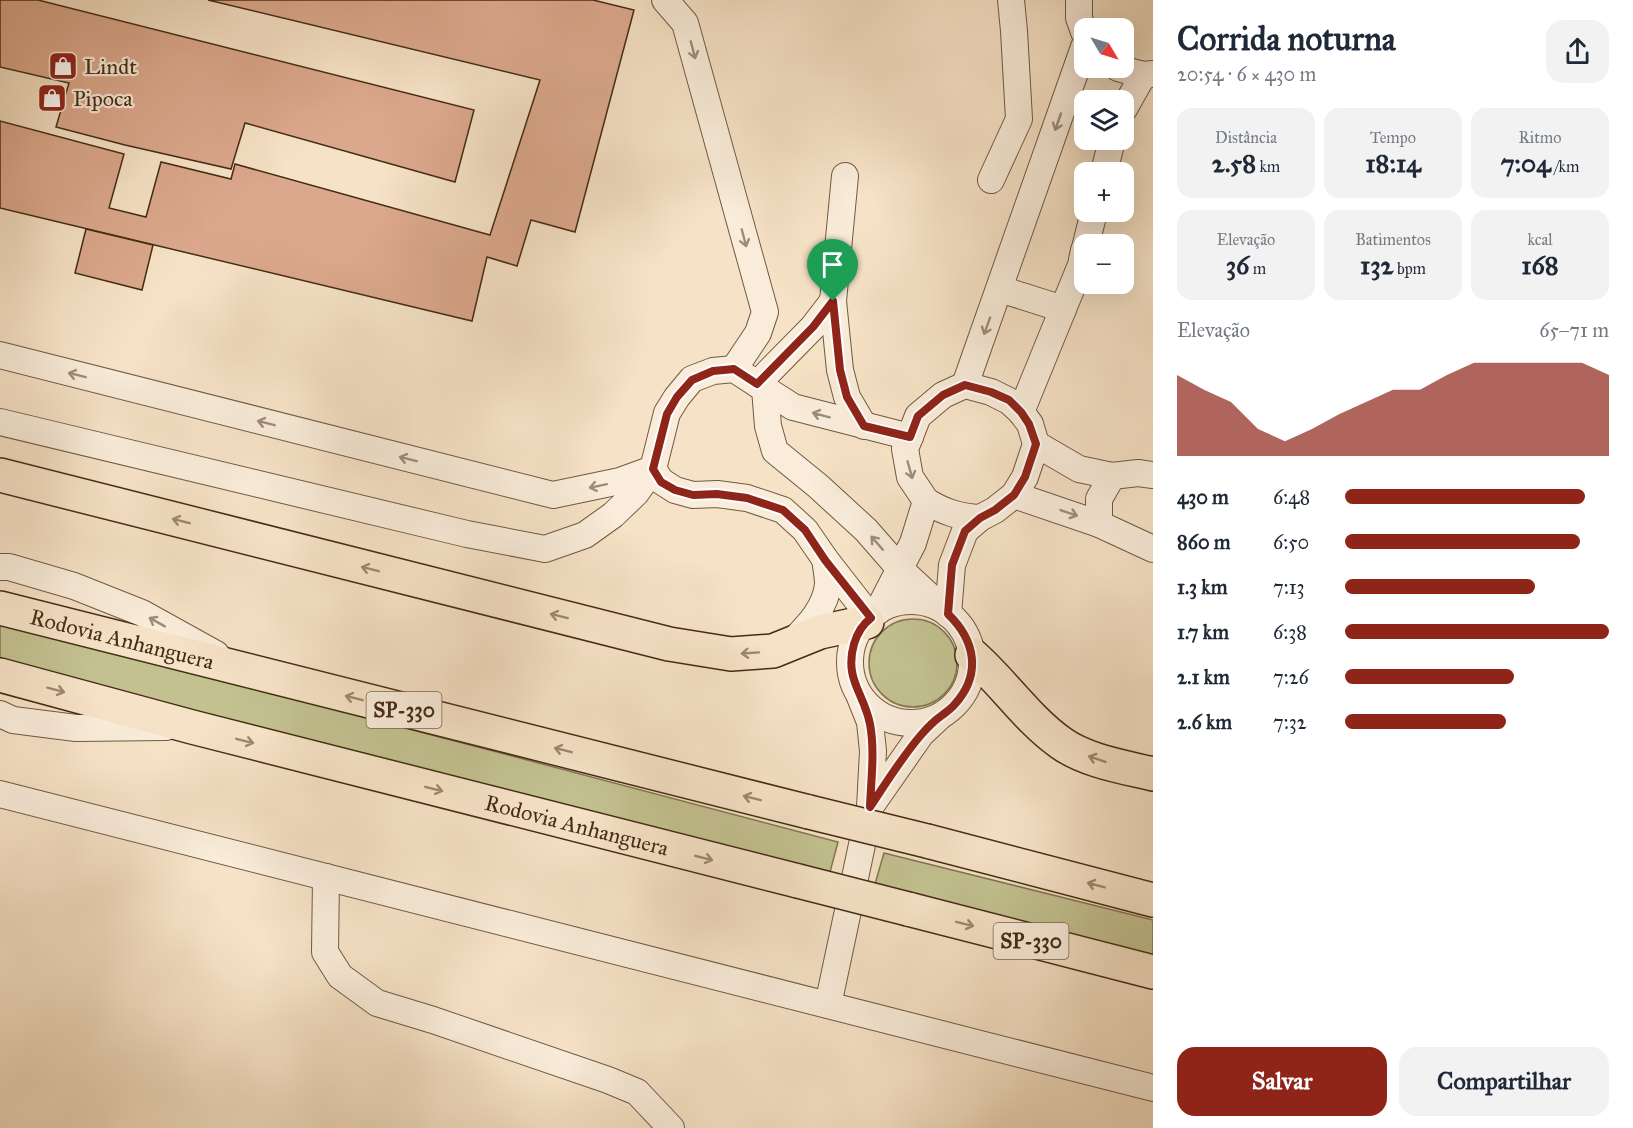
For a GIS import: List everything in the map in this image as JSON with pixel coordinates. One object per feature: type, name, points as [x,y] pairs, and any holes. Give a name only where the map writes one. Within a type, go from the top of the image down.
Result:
[{"type":"highway","points":[[0,475],[669,644],[731,654],[773,651],[820,632],[872,617]]},
{"type":"highway","name":"Rodovia Anhanguera","points":[[0,608],[1153,900]]},
{"type":"highway","points":[[972,655],[1037,722],[1062,744],[1095,760],[1153,774]]},
{"type":"highway","name":"Rodovia Anhanguera","points":[[0,675],[192,727],[1153,972]]},
{"type":"street","points":[[665,0],[685,23],[765,312],[758,333],[734,369]]},
{"type":"street","points":[[991,180],[1019,118],[1011,0]]},
{"type":"street","points":[[1079,0],[1079,18]]},
{"type":"street","points":[[1134,94],[1148,74]]},
{"type":"street","points":[[965,385],[1074,76]]},
{"type":"street","points":[[845,176],[833,301],[840,370],[847,397],[864,426]]},
{"type":"street","points":[[1021,412],[1074,282]]},
{"type":"street","points":[[1000,289],[1063,309]]},
{"type":"street","points":[[761,387],[833,301]]},
{"type":"street","points":[[0,355],[553,495],[620,481],[653,469]]},
{"type":"street","points":[[0,422],[467,534],[545,549],[585,535],[614,515],[636,493],[653,469],[667,414],[677,397],[692,380],[713,371],[734,369],[793,407],[910,437]]},
{"type":"street","points":[[948,614],[952,565],[965,531],[1014,495],[1025,477],[1036,444],[1029,424],[1009,400],[965,385],[943,395],[918,416],[905,449],[910,477],[926,501],[942,511],[962,518],[980,518]]},
{"type":"street","points":[[761,387],[775,451],[866,530],[900,569],[960,625],[968,639],[972,655],[972,673],[965,691],[954,706],[939,717],[915,742],[870,807]]},
{"type":"street","points":[[1036,444],[1079,469],[1112,476],[1137,473],[1153,476]]},
{"type":"street","points":[[653,469],[661,482],[675,490],[693,495],[717,494],[747,498],[783,510],[805,530],[825,560],[872,617]]},
{"type":"street","points":[[1099,524],[1099,499],[1112,476]]},
{"type":"street","points":[[1014,495],[1099,524],[1153,549]]},
{"type":"street","points":[[828,1005],[870,807],[873,752],[870,722],[851,674],[851,655],[856,637],[872,617],[913,543],[926,501]]},
{"type":"street","points":[[790,644],[813,621],[822,604],[828,584],[825,560]]},
{"type":"street","points":[[0,567],[9,567],[74,586],[142,614],[246,670]]},
{"type":"street","points":[[872,617],[895,604],[913,601],[932,605],[948,614]]},
{"type":"street","points":[[858,692],[869,707],[884,718],[902,723],[921,723],[939,717]]},
{"type":"street","points":[[0,714],[13,720],[76,728],[192,727]]},
{"type":"street","points":[[0,794],[1153,1088]]},
{"type":"street","points":[[326,877],[325,952],[340,976],[377,1003],[433,1020],[638,1092],[671,1128]]},
{"type":"shaded area","points":[[913,619],[930,622],[944,632],[954,646],[957,663],[954,680],[944,694],[930,704],[913,707],[896,704],[882,694],[872,680],[869,663],[872,646],[882,632],[896,622]]},
{"type":"shaded area","points":[[0,621],[838,842],[830,872],[0,661]]},
{"type":"shaded area","points":[[884,853],[1153,920],[1153,956],[875,884]]},
{"type":"building","points":[[0,0],[38,0],[474,110],[455,182],[245,123],[231,169],[56,127],[69,83],[0,67]]},
{"type":"building","points":[[208,0],[593,0],[634,10],[575,232],[531,220],[517,266],[487,257],[472,321],[0,208],[0,121],[124,154],[109,208],[146,217],[161,162],[231,179],[235,164],[490,235],[540,80]]},
{"type":"building","points":[[86,229],[153,245],[142,290],[75,273]]},
{"type":"place","name":"Lindt","points":[[63,66]]},
{"type":"place","name":"Pipoca","points":[[52,98]]},
{"type":"route","points":[[833,301],[840,370],[847,397],[864,426],[910,437],[918,416],[943,395],[965,385],[1009,400],[1029,424],[1036,444],[1025,477],[1014,495],[965,531],[952,565],[948,614],[960,625],[968,639],[972,655],[972,673],[965,691],[954,706],[921,734],[870,807],[873,752],[870,722],[851,674],[851,655],[856,637],[871,618],[825,560],[805,530],[783,510],[747,498],[717,494],[693,495],[675,490],[661,482],[653,469],[667,414],[677,397],[692,380],[713,371],[734,369],[757,384],[792,350],[833,301]]}]
